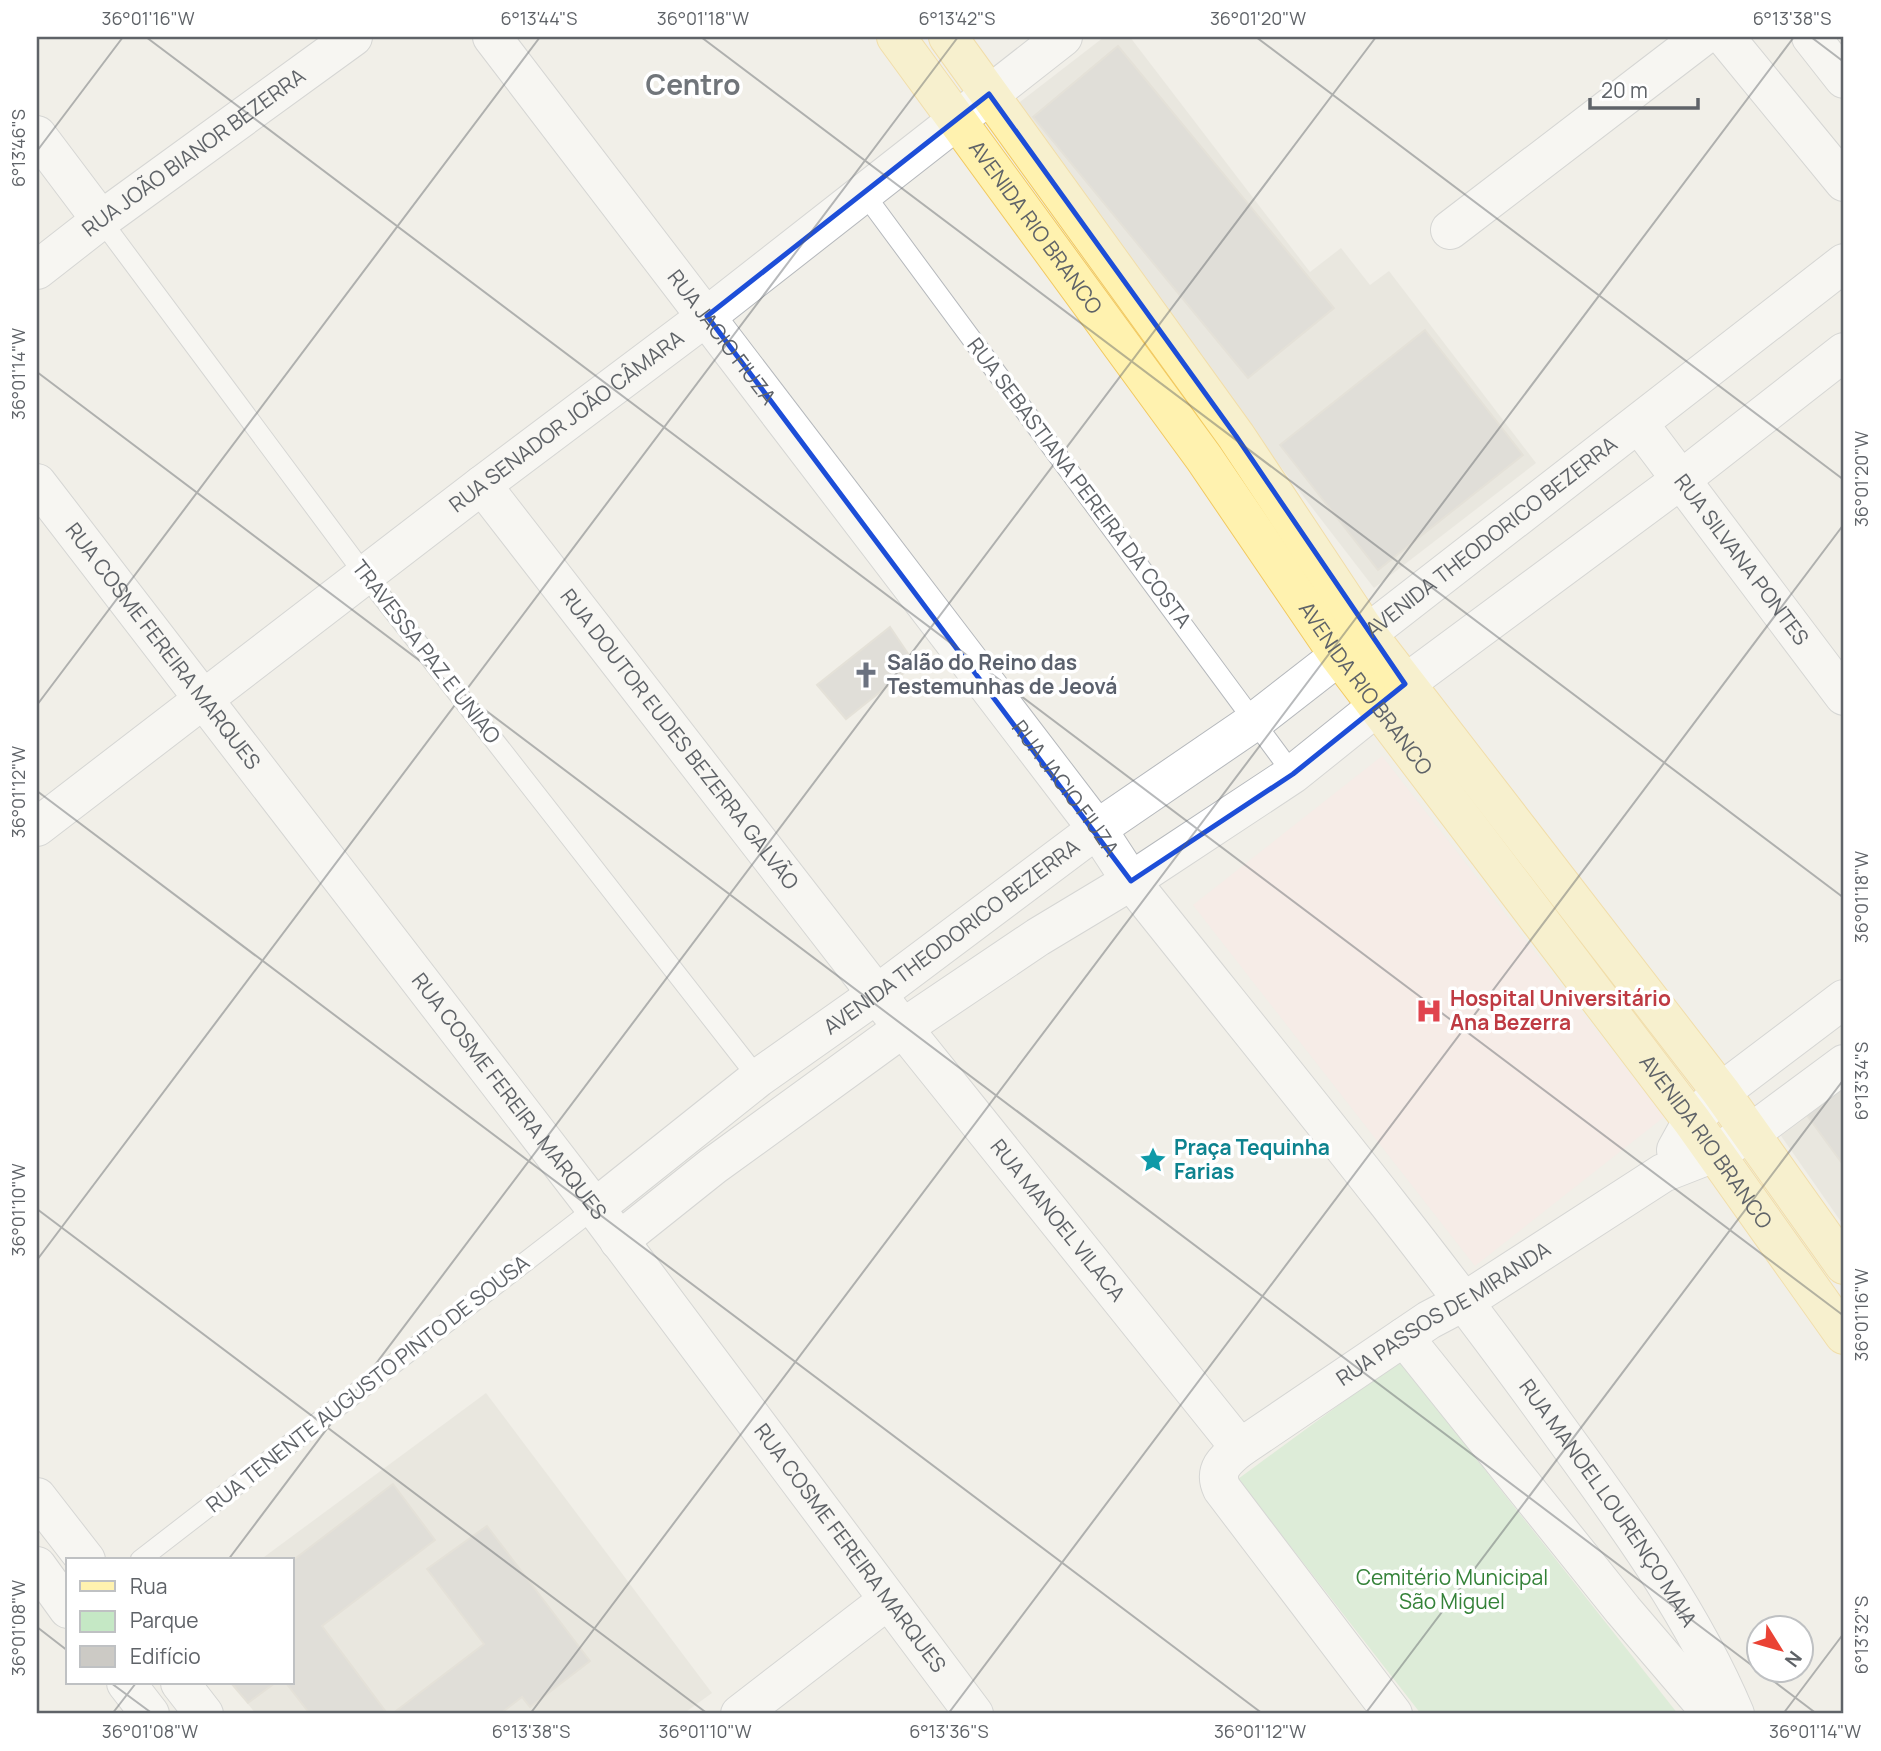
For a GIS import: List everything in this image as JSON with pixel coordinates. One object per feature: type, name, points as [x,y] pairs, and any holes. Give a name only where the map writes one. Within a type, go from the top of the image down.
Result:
[{"type":"main road","name":"AVENIDA RIO BRANCO","points":[[896,37],[1204,458],[1392,696],[1844,1335]]},
{"type":"main road","name":"AVENIDA RIO BRANCO","points":[[948,37],[1236,436],[1353,644]]},
{"type":"main road","name":"AVENIDA RIO BRANCO","points":[[1392,696],[1721,1092],[1844,1265]]},
{"type":"street","name":"RUA JOÃO BIANOR BEZERRA","points":[[37,270],[101,220],[353,37]]},
{"type":"street","name":"RUA JACIO FIUZA","points":[[492,37],[1097,829],[1131,881],[1465,1301]]},
{"type":"street","name":"RUA SENADOR JOÃO CÂMARA","points":[[37,827],[707,316],[956,118],[1063,37]]},
{"type":"street","points":[[1450,230],[1702,37]]},
{"type":"street","points":[[1724,37],[1844,182]]},
{"type":"street","points":[[1811,37],[1844,79]]},
{"type":"street","points":[[37,135],[101,220]]},
{"type":"street","name":"AVENIDA THEODORICO BEZERRA","points":[[595,1208],[758,1078],[877,994],[1097,829],[1255,722],[1844,263]]},
{"type":"street","name":"AVENIDA THEODORICO BEZERRA","points":[[619,1241],[713,1166],[903,1028],[1038,937],[1131,881],[1293,774],[1392,696],[1683,478],[1844,352]]},
{"type":"street","name":"RUA SILVANA PONTES","points":[[1639,424],[1683,478],[1844,696]]},
{"type":"street","name":"RUA COSME FEREIRA MARQUES","points":[[37,483],[595,1208],[974,1714]]},
{"type":"street","name":"RUA DOUTOR EUDES BEZERRA GALVÃO","points":[[482,485],[877,994]]},
{"type":"street","name":"RUA MANOEL VILACA","points":[[877,994],[1232,1454]]},
{"type":"street","name":"RUA PASSOS DE MIRANDA","points":[[1663,1173],[1692,1121],[1721,1092],[1844,999]]},
{"type":"street","name":"RUA PASSOS DE MIRANDA","points":[[1232,1454],[1404,1337],[1465,1301],[1663,1173],[1714,1153],[1751,1133],[1844,1064]]},
{"type":"street","name":"RUA MANOEL LOURENÇO MAIA","points":[[1465,1301],[1645,1548],[1708,1652],[1735,1714]]},
{"type":"street","name":"RUA MANOEL LOURENÇO MAIA","points":[[1404,1337],[1623,1610],[1712,1714]]},
{"type":"street","points":[[1232,1454],[1218,1475],[1222,1489],[1393,1714]]},
{"type":"street","points":[[37,1497],[84,1558]]},
{"type":"street","points":[[37,1566],[66,1606]]},
{"type":"street","points":[[740,1714],[888,1601]]},
{"type":"street","points":[[127,1684],[150,1714]]},
{"type":"street","points":[[181,1684],[204,1714]]},
{"type":"lane","name":"RUA SEBASTIANA PEREIRA DA COSTA","points":[[863,192],[1293,774]]},
{"type":"lane","name":"TRAVESSA PAZ E UNIAO","points":[[101,220],[365,575],[758,1078]]},
{"type":"lane","name":"RUA TENENTE AUGUSTO PINTO DE SOUSA","points":[[143,1558],[595,1208]]},
{"type":"highlighted area","points":[[989,94],[1236,436],[1405,684],[1293,774],[1131,881],[707,316]]},
{"type":"shaded area","points":[[1104,37],[1130,37],[1310,272],[1341,248],[1370,285],[1389,271],[1536,463],[1374,588],[1007,112]]},
{"type":"shaded area","name":"Hospital Universitário Ana Bezerra","points":[[1382,756],[1664,1117],[1475,1266],[1193,905]]},
{"type":"shaded area","points":[[1844,1086],[1844,1226],[1779,1133]]},
{"type":"shaded area","points":[[486,1393],[712,1693],[683,1714],[256,1714],[232,1684],[294,1684],[294,1558],[263,1558]]},
{"type":"green space","name":"Cemitério Municipal São Miguel","points":[[1399,1361],[1678,1714],[1421,1714],[1238,1479]]},
{"type":"building","points":[[1118,46],[1334,308],[1248,378],[1033,117]]},
{"type":"building","points":[[1425,330],[1523,455],[1378,570],[1280,445]]},
{"type":"building","name":"Salão do Reino das Testemunhas de Jeová","points":[[890,627],[915,664],[846,719],[817,685]]},
{"type":"building","points":[[1844,1086],[1844,1166],[1806,1114]]},
{"type":"building","points":[[393,1484],[435,1540],[322,1626],[386,1712],[310,1714],[287,1684],[294,1684],[294,1559]]},
{"type":"building","points":[[487,1526],[590,1661],[530,1707],[522,1697],[500,1714],[392,1714],[484,1644],[427,1569]]},
{"type":"building","points":[[232,1684],[274,1684],[248,1703]]},
{"type":"place","name":"Salão do Reino das Testemunhas de Jeová","points":[[866,675]]},
{"type":"place","name":"Hospital Universitário Ana Bezerra","points":[[1429,1011]]},
{"type":"place","name":"Praça Tequinha Farias","points":[[1153,1160]]},
{"type":"district","name":"Centro","points":[[693,85]]}]
